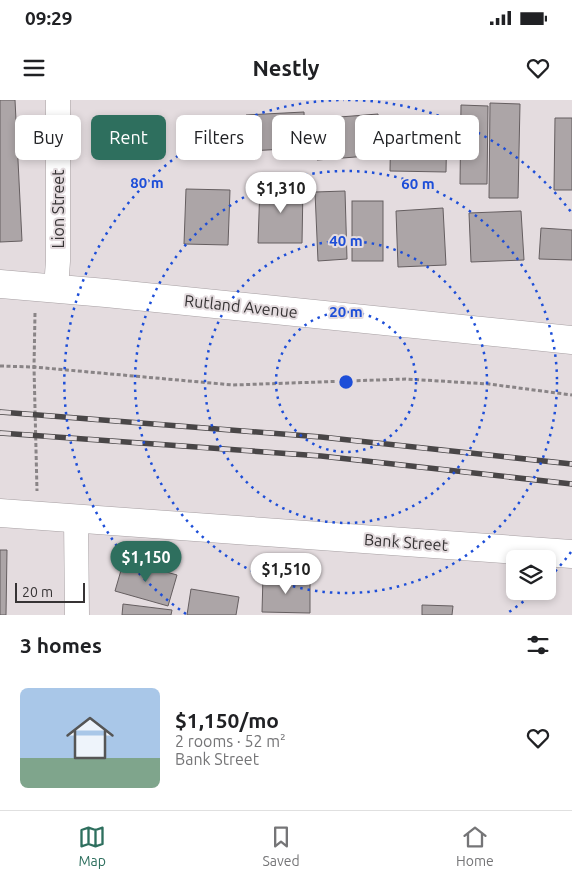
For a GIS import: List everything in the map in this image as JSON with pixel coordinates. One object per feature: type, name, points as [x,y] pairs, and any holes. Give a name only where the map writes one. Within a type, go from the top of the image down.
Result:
[{"type":"street","name":"Lion Street","points":[[56,288],[58,261],[58,100]]},
{"type":"street","name":"Rutland Avenue","points":[[0,284],[572,340]]},
{"type":"street","name":"Bank Street","points":[[0,513],[572,554]]},
{"type":"street","points":[[76,518],[77,615]]},
{"type":"path","points":[[35,310],[34,367],[37,499]]},
{"type":"path","points":[[0,366],[34,367],[233,385],[406,379],[489,384],[572,396]]},
{"type":"building","points":[[0,100],[15,100],[15,160],[18,160],[22,241],[0,242]]},
{"type":"building","points":[[490,103],[520,104],[518,198],[489,198]]},
{"type":"building","points":[[461,105],[488,106],[487,184],[460,184],[460,160],[479,160],[479,115],[461,115]]},
{"type":"building","points":[[304,112],[304,115],[272,115],[272,150],[262,150],[262,115],[246,115]]},
{"type":"building","points":[[355,116],[355,157],[345,158],[345,117]]},
{"type":"building","points":[[555,118],[572,118],[572,190],[554,190]]},
{"type":"building","points":[[390,160],[446,160],[446,172],[390,171]]},
{"type":"building","points":[[260,185],[303,186],[302,243],[258,243]]},
{"type":"building","points":[[186,189],[230,190],[228,245],[184,244]]},
{"type":"building","points":[[345,191],[347,259],[318,261],[315,192]]},
{"type":"building","points":[[352,201],[383,201],[383,261],[352,261]]},
{"type":"building","points":[[443,208],[446,265],[398,267],[396,211]]},
{"type":"building","points":[[521,211],[524,260],[471,262],[469,213]]},
{"type":"building","points":[[541,228],[572,230],[572,260],[539,259]]},
{"type":"building","points":[[0,550],[7,550],[6,615],[0,615]]},
{"type":"building","points":[[124,560],[177,575],[168,606],[115,591]]},
{"type":"building","points":[[263,576],[310,577],[310,613],[262,612]]},
{"type":"building","points":[[191,589],[239,597],[236,615],[187,615]]},
{"type":"building","points":[[123,604],[172,610],[171,615],[122,615]]},
{"type":"building","points":[[422,605],[453,606],[452,615],[422,615]]},
{"type":"railway","points":[[0,412],[321,437],[572,464]]},
{"type":"railway","points":[[0,433],[321,456],[572,484]]}]
